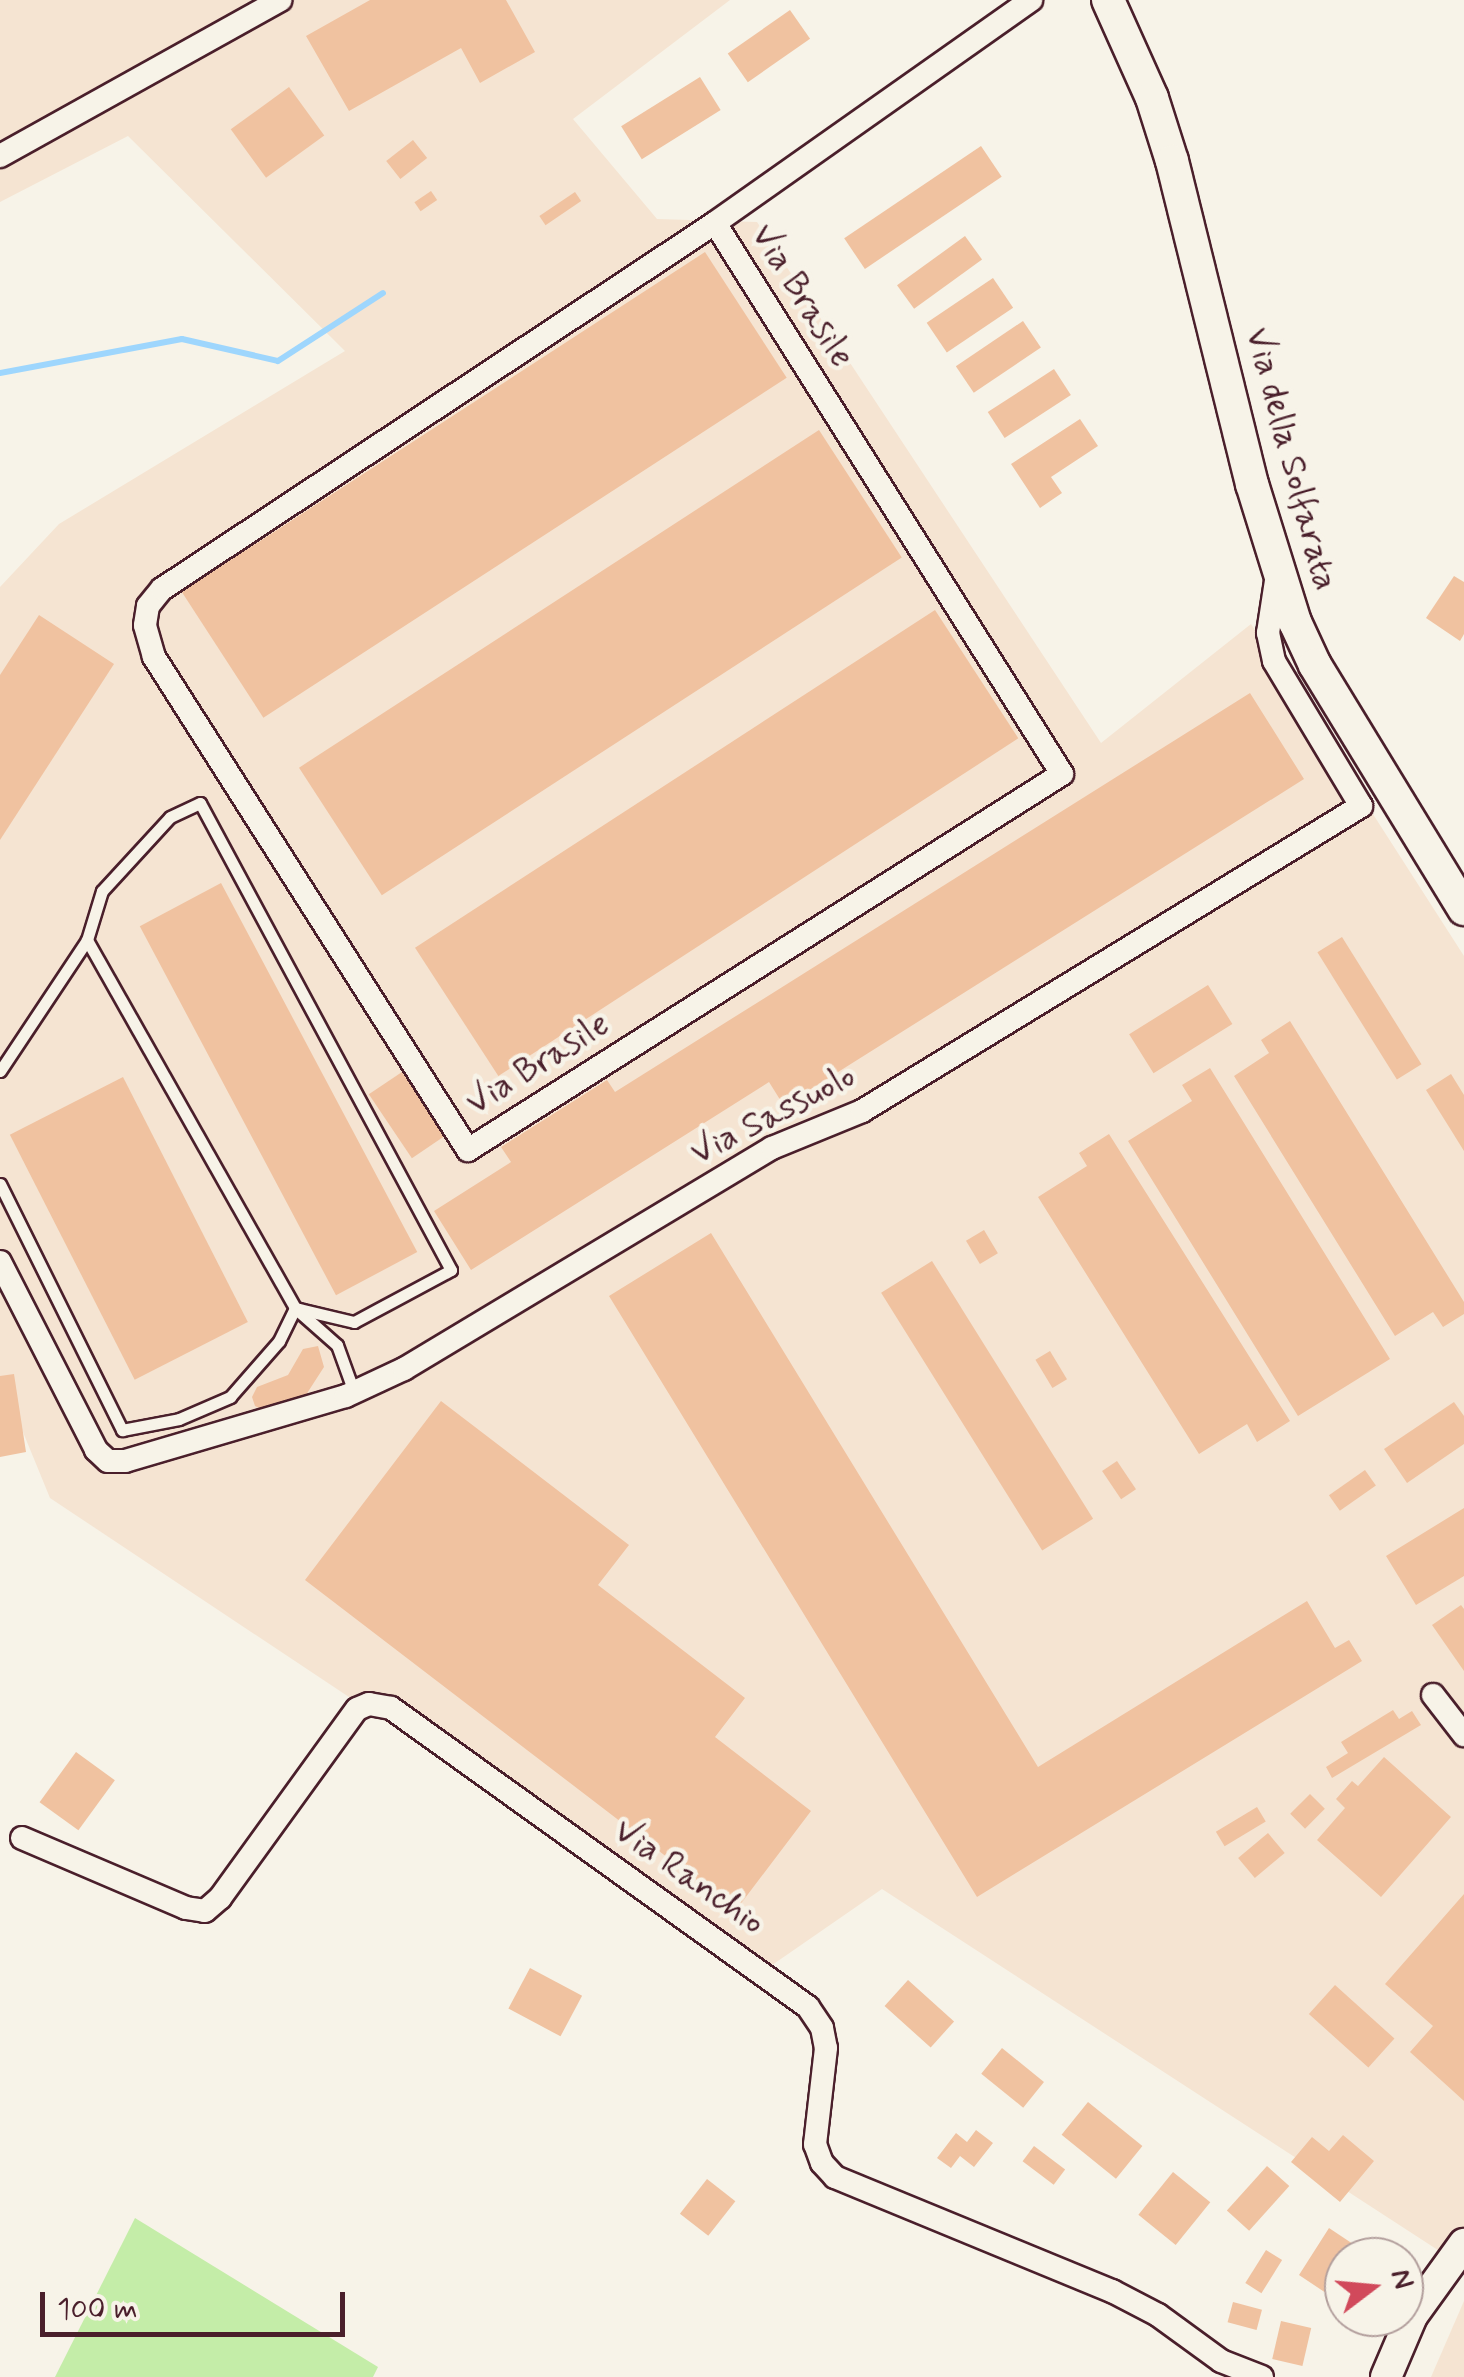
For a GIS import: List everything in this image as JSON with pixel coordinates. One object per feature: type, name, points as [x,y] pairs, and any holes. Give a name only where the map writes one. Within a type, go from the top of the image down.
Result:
[{"type":"main road","name":"Via della Solfarata","points":[[1108,0],[1152,98],[1172,162],[1277,574],[1316,665],[1464,909]]},
{"type":"street","points":[[0,156],[280,0]]},
{"type":"street","name":"Via Brasile","points":[[715,224],[1062,774],[468,1150],[154,656],[145,613],[162,589],[715,224],[1031,0]]},
{"type":"street","name":"Via Sassuolo","points":[[0,1262],[96,1450],[108,1461],[125,1461],[354,1392],[404,1370],[772,1148],[862,1112],[1360,806],[1274,661],[1268,633],[1277,574]]},
{"type":"street","points":[[1433,1695],[1464,1735]]},
{"type":"street","name":"Via Ranchio","points":[[22,1838],[186,1908],[205,1911],[216,1904],[358,1709],[370,1704],[391,1708],[808,2007],[822,2028],[826,2048],[815,2144],[822,2163],[835,2176],[1112,2290],[1158,2315],[1222,2361],[1262,2377]]},
{"type":"street","points":[[1386,2377],[1412,2316],[1464,2244]]},
{"type":"lane","points":[[0,1071],[87,940],[102,891],[170,818],[200,802],[451,1270],[354,1322],[296,1308]]},
{"type":"lane","points":[[87,940],[296,1308],[337,1346],[354,1392]]},
{"type":"lane","points":[[0,1184],[122,1430],[180,1419],[230,1397],[279,1342],[296,1308]]},
{"type":"shaded area","points":[[0,0],[730,0],[573,119],[657,219],[757,222],[1101,743],[1251,624],[1464,956],[1464,2267],[1424,2241],[1424,2237],[1418,2237],[882,1889],[762,1972],[50,1498],[0,1376],[0,587],[59,524],[345,351],[128,136],[0,202]]},
{"type":"shaded area","points":[[1464,2301],[1464,2377],[1431,2377]]},
{"type":"green space","points":[[135,2218],[378,2367],[373,2377],[55,2377]]},
{"type":"building","points":[[370,0],[506,0],[535,52],[480,83],[461,48],[349,111],[306,36]]},
{"type":"building","points":[[790,10],[810,39],[748,82],[728,54]]},
{"type":"building","points":[[700,77],[721,110],[642,159],[621,126]]},
{"type":"building","points":[[289,87],[324,136],[266,178],[231,129]]},
{"type":"building","points":[[413,140],[427,158],[400,179],[386,161]]},
{"type":"building","points":[[981,146],[1002,177],[865,269],[844,238]]},
{"type":"building","points":[[431,191],[437,200],[421,211],[414,202]]},
{"type":"building","points":[[575,192],[581,201],[546,225],[539,216]]},
{"type":"building","points":[[965,236],[982,259],[914,309],[897,285]]},
{"type":"building","points":[[705,252],[787,378],[263,718],[182,592]]},
{"type":"building","points":[[993,278],[1013,308],[947,353],[927,323]]},
{"type":"building","points":[[1023,321],[1041,348],[974,393],[956,366]]},
{"type":"building","points":[[1054,369],[1071,395],[1005,438],[988,412]]},
{"type":"building","points":[[1080,419],[1098,446],[1051,477],[1062,493],[1040,508],[1011,464]]},
{"type":"building","points":[[819,430],[902,557],[382,895],[299,768]]},
{"type":"building","points":[[1454,576],[1464,582],[1464,634],[1460,641],[1426,618]]},
{"type":"building","points":[[935,610],[1018,738],[498,1076],[415,948]]},
{"type":"building","points":[[39,615],[114,664],[0,840],[0,675]]},
{"type":"building","points":[[1250,693],[1304,779],[784,1106],[769,1082],[471,1270],[434,1211],[511,1162],[501,1147],[607,1080],[615,1092]]},
{"type":"building","points":[[221,883],[417,1252],[336,1295],[140,926]]},
{"type":"building","points":[[1342,937],[1421,1064],[1397,1080],[1317,952]]},
{"type":"building","points":[[1208,985],[1232,1024],[1154,1073],[1129,1034]]},
{"type":"building","points":[[1290,1021],[1464,1302],[1464,1314],[1443,1327],[1433,1312],[1395,1336],[1234,1076],[1269,1053],[1261,1040]]},
{"type":"building","points":[[1210,1068],[1390,1359],[1298,1416],[1128,1141],[1192,1101],[1182,1085]]},
{"type":"building","points":[[402,1072],[445,1136],[412,1158],[369,1094]]},
{"type":"building","points":[[1451,1074],[1464,1095],[1464,1151],[1426,1090]]},
{"type":"building","points":[[123,1077],[248,1322],[135,1380],[10,1135]]},
{"type":"building","points":[[1109,1134],[1290,1421],[1257,1442],[1247,1424],[1199,1454],[1038,1197],[1087,1166],[1079,1153]]},
{"type":"building","points":[[984,1230],[998,1253],[980,1264],[966,1241]]},
{"type":"building","points":[[711,1233],[1038,1767],[1307,1601],[1335,1648],[1349,1640],[1362,1661],[977,1897],[609,1296]]},
{"type":"building","points":[[932,1261],[1093,1519],[1042,1551],[881,1293]]},
{"type":"building","points":[[318,1346],[324,1367],[304,1398],[263,1410],[255,1406],[252,1397],[257,1387],[288,1375],[303,1349]]},
{"type":"building","points":[[1050,1351],[1067,1379],[1052,1388],[1035,1360]]},
{"type":"building","points":[[14,1374],[26,1452],[0,1457],[0,1376]]},
{"type":"building","points":[[441,1401],[629,1545],[598,1585],[745,1698],[715,1737],[811,1811],[736,1910],[305,1580]]},
{"type":"building","points":[[1454,1402],[1464,1416],[1464,1444],[1407,1483],[1384,1449]]},
{"type":"building","points":[[1117,1461],[1136,1489],[1121,1499],[1102,1471]]},
{"type":"building","points":[[1365,1470],[1376,1486],[1340,1511],[1329,1495]]},
{"type":"building","points":[[1464,1508],[1464,1576],[1416,1605],[1386,1556]]},
{"type":"building","points":[[1461,1605],[1464,1609],[1464,1671],[1432,1625]]},
{"type":"building","points":[[1393,1710],[1399,1719],[1412,1711],[1421,1725],[1332,1778],[1326,1767],[1348,1753],[1341,1742]]},
{"type":"building","points":[[76,1752],[115,1780],[78,1830],[40,1802]]},
{"type":"building","points":[[1384,1757],[1451,1817],[1381,1897],[1317,1840],[1345,1808],[1336,1799],[1352,1781],[1358,1786]]},
{"type":"building","points":[[1310,1794],[1325,1809],[1305,1829],[1290,1814]]},
{"type":"building","points":[[1257,1807],[1266,1822],[1225,1846],[1216,1832]]},
{"type":"building","points":[[1268,1833],[1285,1853],[1255,1878],[1238,1858]]},
{"type":"building","points":[[1464,1894],[1464,2101],[1410,2052],[1433,2026],[1385,1984]]},
{"type":"building","points":[[530,1968],[582,1996],[560,2036],[508,2009]]},
{"type":"building","points":[[908,1980],[954,2021],[931,2047],[885,2006]]},
{"type":"building","points":[[1335,1985],[1394,2039],[1368,2068],[1309,2014]]},
{"type":"building","points":[[1002,2048],[1044,2082],[1023,2108],[981,2074]]},
{"type":"building","points":[[1088,2102],[1142,2146],[1116,2179],[1062,2135]]},
{"type":"building","points":[[976,2130],[993,2143],[974,2167],[960,2156],[951,2168],[937,2158],[956,2133],[967,2142]]},
{"type":"building","points":[[1343,2135],[1374,2161],[1340,2202],[1291,2162],[1312,2137],[1329,2151]]},
{"type":"building","points":[[1034,2146],[1065,2169],[1054,2185],[1023,2161]]},
{"type":"building","points":[[1267,2166],[1289,2186],[1249,2231],[1227,2211]]},
{"type":"building","points":[[1173,2172],[1210,2202],[1176,2245],[1138,2215]]},
{"type":"building","points":[[707,2179],[735,2201],[708,2236],[680,2214]]},
{"type":"building","points":[[1329,2228],[1342,2237],[1324,2237],[1324,2292],[1299,2275]]},
{"type":"building","points":[[1266,2250],[1282,2260],[1261,2293],[1245,2283]]},
{"type":"building","points":[[1233,2302],[1262,2310],[1257,2330],[1228,2322]]},
{"type":"building","points":[[1281,2321],[1311,2328],[1302,2366],[1272,2359]]},
{"type":"waterway","points":[[0,373],[182,339],[278,361],[383,293]]}]
